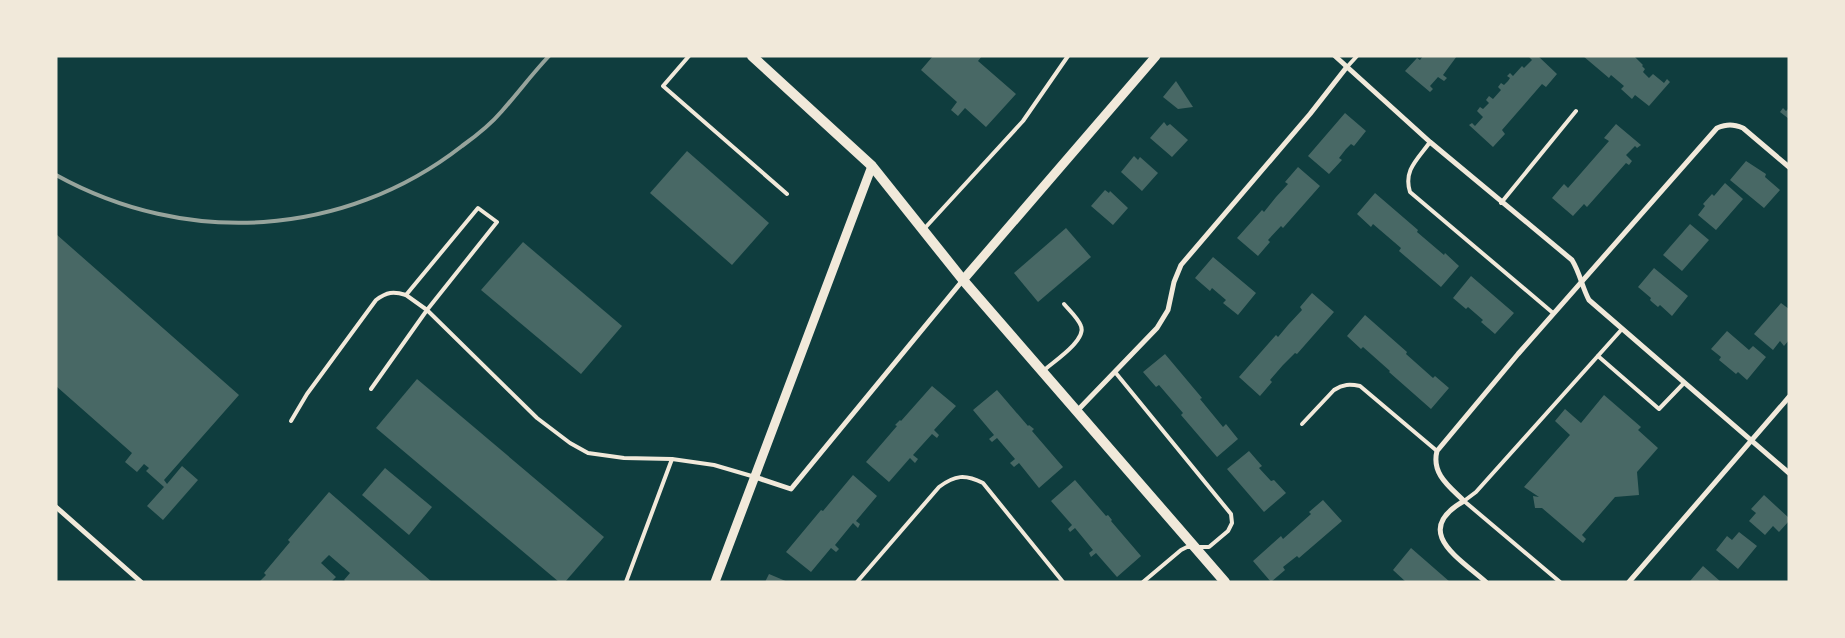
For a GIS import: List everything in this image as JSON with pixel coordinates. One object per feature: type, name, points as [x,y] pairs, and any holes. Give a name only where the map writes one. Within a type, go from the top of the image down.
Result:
[{"type":"main road","points":[[752,56],[872,166],[963,280],[1225,582]]},
{"type":"street","points":[[755,477],[790,489],[963,280],[1156,56]]},
{"type":"street","points":[[1335,56],[1346,68],[1430,142],[1501,203],[1572,260],[1582,288],[1589,300],[1789,473]]},
{"type":"street","points":[[1077,411],[1157,328],[1168,310],[1174,282],[1181,265],[1310,114],[1346,68]]},
{"type":"street","points":[[1486,582],[1444,545],[1440,535],[1440,524],[1443,519],[1464,501],[1441,478],[1436,468],[1437,451],[1553,314],[1717,128],[1727,124],[1743,128],[1789,166]]},
{"type":"street","points":[[715,582],[872,166]]},
{"type":"street","points":[[1629,582],[1789,397]]},
{"type":"street","points":[[56,507],[141,582]]},
{"type":"lane","points":[[689,56],[663,86],[787,194]]},
{"type":"lane","points":[[924,229],[1024,121],[1068,56]]},
{"type":"lane","points":[[1346,68],[1357,56]]},
{"type":"lane","points":[[1501,203],[1576,111]]},
{"type":"lane","points":[[1430,142],[1409,172],[1407,182],[1410,192],[1553,314]]},
{"type":"lane","points":[[371,389],[426,310],[497,222],[478,208],[406,295]]},
{"type":"lane","points":[[291,422],[307,394],[376,300],[386,293],[394,292],[406,295],[426,310],[537,418],[570,443],[588,452],[608,456],[672,459],[714,465],[755,477]]},
{"type":"lane","points":[[1043,371],[1080,339],[1081,324],[1064,304]]},
{"type":"lane","points":[[1560,582],[1464,501],[1476,492],[1622,329]]},
{"type":"lane","points":[[1598,356],[1659,409],[1684,382]]},
{"type":"lane","points":[[1115,372],[1231,514],[1232,523],[1228,531],[1209,547],[1186,547],[1143,582]]},
{"type":"lane","points":[[1302,424],[1334,390],[1350,384],[1360,386],[1437,451]]},
{"type":"lane","points":[[626,582],[672,459]]},
{"type":"lane","points":[[857,582],[939,487],[949,479],[960,476],[972,478],[982,483],[1063,582]]},
{"type":"building","points":[[933,56],[982,56],[978,61],[1016,94],[986,127],[965,108],[958,116],[951,110],[957,102],[921,70]]},
{"type":"building","points":[[1423,56],[1457,56],[1443,75],[1447,78],[1444,81],[1438,77],[1430,86],[1433,89],[1430,92],[1405,71],[1417,58],[1420,60]]},
{"type":"building","points":[[1528,56],[1538,56],[1557,74],[1546,87],[1542,84],[1502,130],[1505,134],[1493,147],[1469,125],[1472,123],[1475,126],[1483,117],[1477,111],[1480,107],[1483,109],[1489,103],[1486,100],[1489,96],[1493,99],[1501,90],[1498,87],[1501,83],[1504,85],[1508,81],[1510,78],[1507,76],[1510,73],[1513,76],[1522,66],[1524,68],[1532,60]]},
{"type":"building","points":[[1583,56],[1634,56],[1643,65],[1645,69],[1643,72],[1649,78],[1653,74],[1664,83],[1667,79],[1670,82],[1649,106],[1635,95],[1632,99],[1621,89],[1624,86],[1611,75],[1609,78]]},
{"type":"building","points":[[1176,81],[1193,107],[1178,109],[1163,97]]},
{"type":"building","points":[[1783,108],[1786,111],[1789,108],[1789,119],[1780,112]]},
{"type":"building","points":[[1345,113],[1366,131],[1354,146],[1351,144],[1346,149],[1339,158],[1342,160],[1329,174],[1308,156]]},
{"type":"building","points":[[1164,122],[1167,126],[1170,124],[1188,140],[1172,157],[1150,138]]},
{"type":"building","points":[[1616,124],[1641,145],[1637,148],[1635,146],[1626,155],[1632,161],[1629,165],[1626,163],[1587,207],[1584,204],[1573,216],[1552,198],[1564,184],[1568,188],[1609,141],[1604,138]]},
{"type":"building","points":[[687,151],[769,223],[732,265],[650,193]]},
{"type":"building","points":[[1134,156],[1138,160],[1140,157],[1158,173],[1142,191],[1121,172]]},
{"type":"building","points":[[1746,161],[1766,174],[1765,177],[1780,190],[1764,208],[1730,180]]},
{"type":"building","points":[[1298,167],[1320,186],[1283,228],[1281,226],[1268,240],[1270,242],[1258,256],[1237,238],[1262,210],[1264,212],[1288,184],[1285,182]]},
{"type":"building","points":[[1725,183],[1743,199],[1716,230],[1698,215],[1705,206],[1703,204],[1712,194],[1714,196]]},
{"type":"building","points":[[1105,190],[1109,193],[1110,191],[1128,208],[1113,225],[1091,206]]},
{"type":"building","points":[[1375,193],[1418,230],[1417,232],[1459,266],[1441,287],[1399,251],[1401,248],[1373,224],[1371,227],[1357,214]]},
{"type":"building","points":[[1690,224],[1709,240],[1682,271],[1663,255]]},
{"type":"building","points":[[1066,228],[1091,257],[1038,302],[1014,273]]},
{"type":"building","points":[[56,234],[239,395],[164,480],[167,484],[182,466],[198,480],[163,520],[147,506],[164,487],[146,471],[149,468],[144,464],[137,472],[125,462],[132,453],[56,386]]},
{"type":"building","points":[[523,242],[622,326],[581,374],[481,290]]},
{"type":"building","points":[[1213,257],[1256,293],[1238,315],[1223,303],[1226,300],[1212,288],[1210,291],[1195,278]]},
{"type":"building","points":[[1654,268],[1688,296],[1672,316],[1660,305],[1658,307],[1652,302],[1651,298],[1638,287]]},
{"type":"building","points":[[1471,276],[1514,313],[1495,334],[1468,307],[1466,309],[1453,298]]},
{"type":"building","points":[[1312,293],[1334,312],[1297,354],[1295,353],[1283,365],[1270,380],[1272,382],[1260,396],[1239,377],[1276,335],[1278,337],[1302,310],[1300,307]]},
{"type":"building","points":[[1781,303],[1789,309],[1789,340],[1784,346],[1780,341],[1773,350],[1754,334]]},
{"type":"building","points":[[1365,315],[1433,378],[1435,376],[1449,388],[1431,409],[1363,347],[1361,349],[1347,336]]},
{"type":"building","points":[[1727,331],[1749,350],[1753,346],[1766,357],[1747,380],[1738,372],[1736,374],[1719,360],[1721,357],[1711,349]]},
{"type":"building","points":[[1165,354],[1202,398],[1200,399],[1223,427],[1226,424],[1238,439],[1217,457],[1181,415],[1183,413],[1159,385],[1156,387],[1143,372]]},
{"type":"building","points":[[417,379],[604,537],[565,582],[559,582],[376,428]]},
{"type":"building","points":[[932,386],[956,406],[934,430],[939,435],[937,438],[932,434],[913,455],[918,459],[915,463],[910,458],[889,482],[866,462],[897,426],[895,425],[901,421]]},
{"type":"building","points":[[997,390],[1028,426],[1034,429],[1032,431],[1063,467],[1039,488],[1019,463],[1014,467],[1010,463],[1015,459],[997,438],[992,442],[989,439],[994,435],[973,410]]},
{"type":"building","points":[[1604,395],[1641,427],[1638,430],[1658,448],[1637,472],[1639,495],[1615,497],[1582,535],[1586,539],[1583,543],[1542,508],[1535,508],[1533,496],[1539,497],[1524,487],[1570,435],[1555,421],[1565,409],[1581,423]]},
{"type":"building","points":[[1249,451],[1262,466],[1259,468],[1286,493],[1264,512],[1227,469]]},
{"type":"building","points":[[385,468],[432,507],[409,535],[362,495]]},
{"type":"building","points":[[853,475],[877,496],[856,521],[860,524],[858,528],[853,523],[835,545],[839,549],[836,552],[831,548],[811,572],[786,552]]},
{"type":"building","points":[[1075,480],[1106,516],[1108,515],[1141,556],[1117,577],[1096,553],[1091,557],[1089,553],[1093,550],[1075,528],[1070,532],[1068,529],[1072,525],[1051,501]]},
{"type":"building","points":[[329,492],[432,582],[346,582],[344,580],[350,573],[329,555],[321,563],[336,577],[331,582],[259,582],[266,575],[264,573],[290,542],[288,540]]},
{"type":"building","points":[[1764,495],[1789,518],[1789,521],[1779,532],[1773,526],[1765,535],[1749,521],[1756,513],[1751,509]]},
{"type":"building","points":[[1323,500],[1342,521],[1299,558],[1297,556],[1283,567],[1285,570],[1271,582],[1253,561],[1281,536],[1283,539],[1311,514],[1309,512]]},
{"type":"building","points":[[1739,532],[1757,546],[1738,569],[1716,550],[1727,536],[1732,540]]},
{"type":"building","points":[[1411,548],[1450,582],[1406,582],[1393,570]]},
{"type":"building","points":[[1703,566],[1721,582],[1690,581]]},
{"type":"building","points":[[769,574],[788,582],[765,582]]},
{"type":"railway","points":[[56,175],[106,198],[158,214],[210,222],[264,222],[316,215],[367,199],[416,177],[462,146],[498,116],[549,56]]}]
